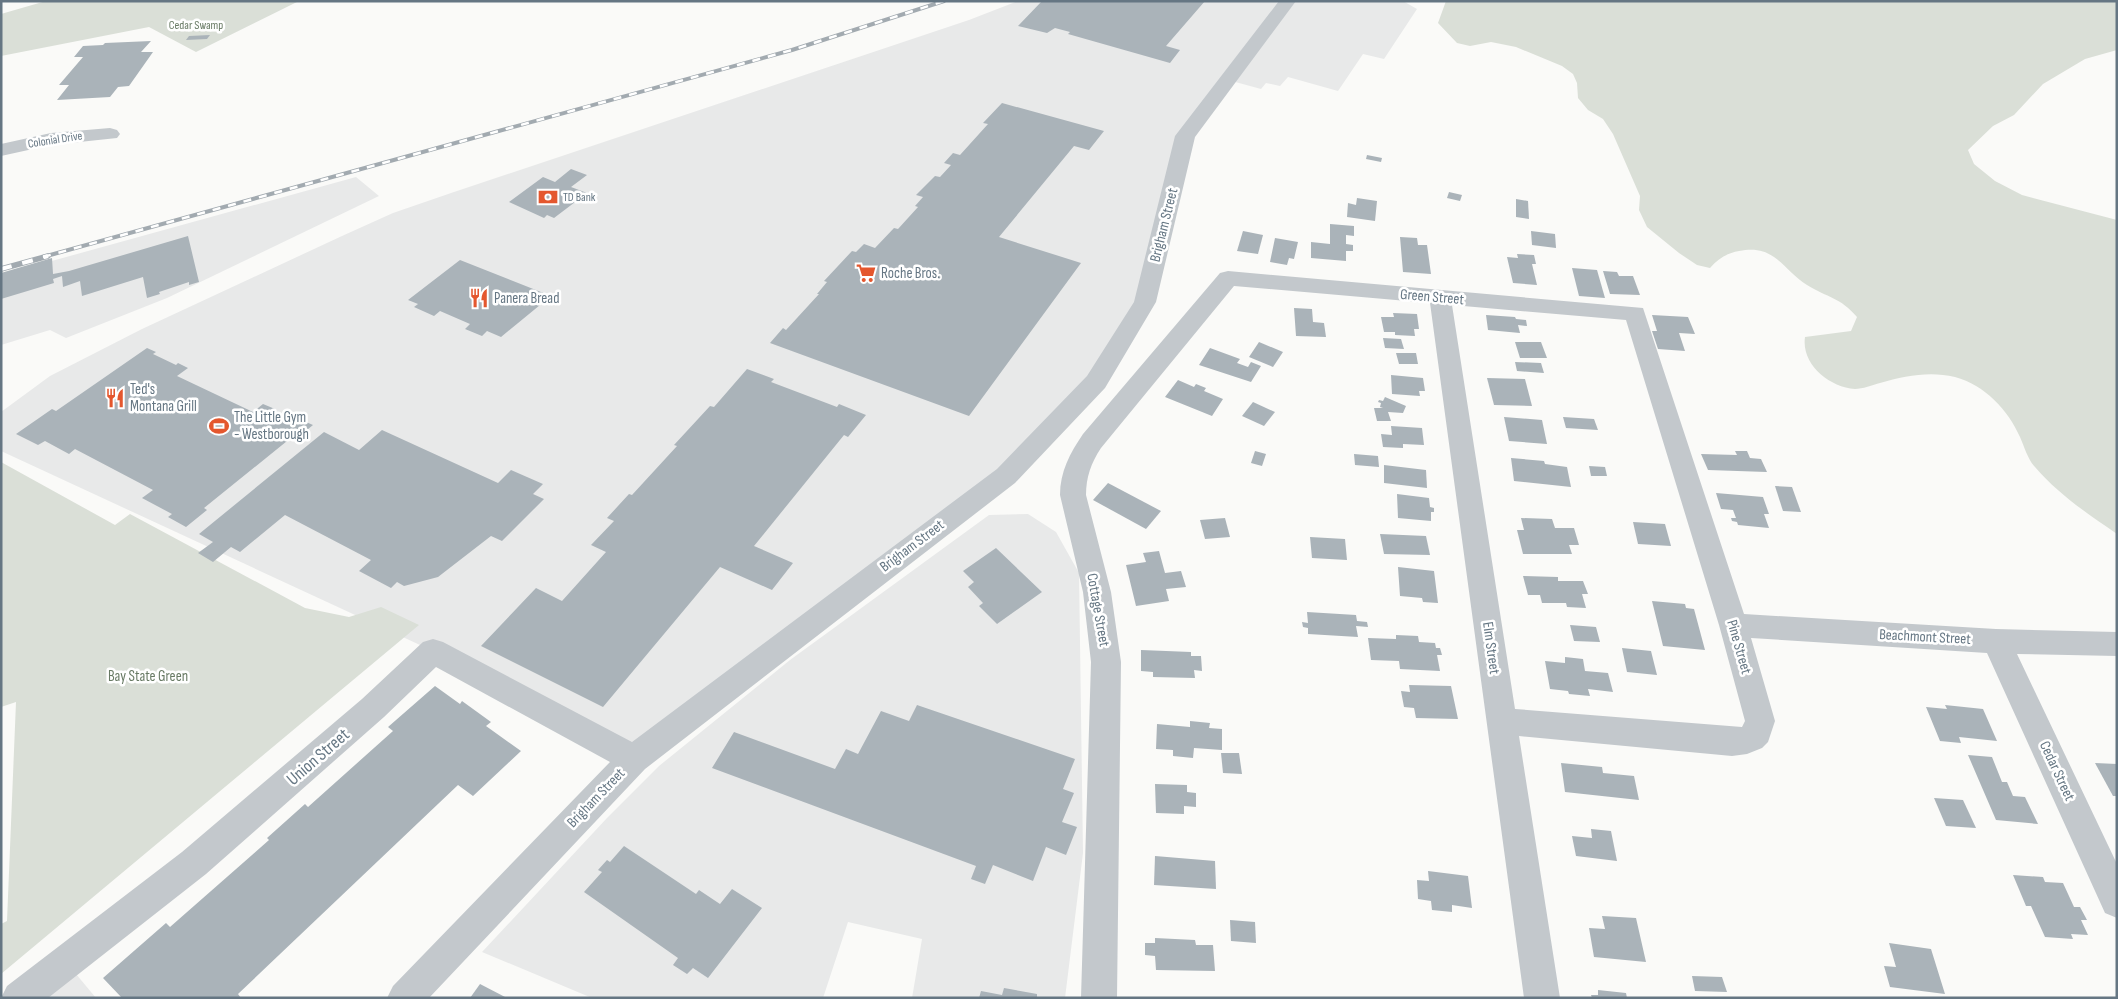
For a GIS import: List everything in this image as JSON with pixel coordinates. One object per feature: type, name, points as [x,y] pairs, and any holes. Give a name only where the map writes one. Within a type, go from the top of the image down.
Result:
[{"type":"street","name":"Brigham Street","points":[[405,998],[634,759],[1006,476],[1096,382],[1145,302],[1186,136],[1288,1]]},
{"type":"street","name":"Colonial Drive","points":[[1,150],[61,138],[110,134]]},
{"type":"street","name":"Green Street","points":[[1228,278],[1440,298],[1636,313]]},
{"type":"street","name":"Cottage Street","points":[[1099,998],[1106,652],[1097,592],[1073,495],[1073,485],[1078,464],[1092,441],[1228,278]]},
{"type":"street","name":"Elm Street","points":[[1440,298],[1542,998]]},
{"type":"street","name":"Pine Street","points":[[1502,721],[1732,742],[1744,742],[1754,738],[1759,731],[1760,721],[1733,625],[1636,313]]},
{"type":"street","name":"Beachmont Street","points":[[1733,625],[1996,640],[2117,644]]},
{"type":"street","name":"Cedar Street","points":[[1996,640],[2117,901]]},
{"type":"street","name":"Union Street","points":[[19,998],[194,863],[373,708],[433,651],[634,759]]},
{"type":"shaded area","points":[[1018,1],[1403,1],[1417,9],[1384,59],[1363,54],[1338,91],[1288,77],[1280,86],[1266,83],[1261,89],[1228,80],[1186,136],[1145,302],[1096,382],[1006,476],[634,759],[433,651],[1,451],[1,412],[50,376],[142,329],[393,213],[969,20]]},
{"type":"shaded area","points":[[356,177],[379,196],[167,298],[66,338],[50,330],[1,345],[1,275]]},
{"type":"shaded area","points":[[1028,514],[1056,532],[1079,573],[1083,853],[1065,998],[912,998],[922,939],[848,922],[823,998],[592,998],[482,952],[607,818],[659,766],[790,660],[989,515]]},
{"type":"shaded area","points":[[76,974],[96,998],[47,998]]},
{"type":"green space","name":"Cedar Swamp","points":[[46,1],[299,1],[196,52],[149,27],[1,56],[1,14]]},
{"type":"green space","points":[[1446,1],[2117,1],[2117,50],[2085,59],[2043,84],[2014,115],[1993,126],[1968,150],[1974,164],[1995,181],[2022,195],[2117,220],[2117,534],[2074,503],[2044,477],[2030,461],[2009,417],[1986,392],[1976,386],[1955,377],[1936,374],[1908,376],[1855,389],[1836,384],[1827,379],[1812,365],[1807,356],[1805,337],[1851,331],[1857,317],[1851,310],[1807,285],[1777,259],[1761,251],[1751,250],[1731,253],[1720,259],[1710,268],[1697,265],[1679,253],[1647,227],[1639,210],[1640,196],[1613,134],[1603,119],[1588,110],[1578,98],[1577,83],[1573,74],[1562,66],[1516,47],[1491,42],[1470,46],[1457,43],[1438,23]]},
{"type":"green space","name":"Bay State Green","points":[[1,462],[115,525],[130,514],[305,608],[349,617],[381,607],[419,625],[1,974],[1,924],[7,921],[16,702],[1,707]]},
{"type":"building","points":[[1042,1],[1205,1],[1166,46],[1180,50],[1170,63],[1068,34],[1070,32],[1055,28],[1047,33],[1018,26]]},
{"type":"building","points":[[210,35],[207,39],[186,40],[189,36]]},
{"type":"building","points":[[151,41],[141,52],[153,52],[129,86],[118,87],[110,97],[57,100],[69,85],[59,85],[83,57],[74,57],[83,46]]},
{"type":"building","points":[[1002,103],[1104,131],[1089,150],[1074,146],[999,237],[1081,263],[969,416],[770,343],[783,328],[786,330],[819,294],[817,294],[827,282],[824,281],[852,251],[856,252],[864,244],[875,248],[894,228],[898,229],[918,207],[915,206],[923,197],[916,195],[935,176],[940,177],[951,165],[944,163],[953,153],[960,155],[988,124],[983,123]]},
{"type":"building","points":[[1367,155],[1382,158],[1381,162],[1366,159]]},
{"type":"building","name":"TD Bank","points":[[571,169],[587,175],[571,187],[587,193],[554,218],[547,215],[544,218],[509,202],[543,177],[555,182]]},
{"type":"building","points":[[1449,192],[1462,195],[1460,201],[1447,198]]},
{"type":"building","points":[[1357,198],[1377,201],[1375,221],[1347,217],[1348,203],[1356,205]]},
{"type":"building","points":[[1516,199],[1528,201],[1529,219],[1516,217]]},
{"type":"building","points":[[1330,224],[1354,226],[1354,236],[1346,235],[1346,244],[1353,245],[1353,251],[1346,251],[1346,261],[1311,258],[1311,242],[1330,244]]},
{"type":"building","points":[[1243,231],[1263,235],[1258,254],[1237,251]]},
{"type":"building","points":[[1531,231],[1555,234],[1556,248],[1532,245]]},
{"type":"building","points":[[188,236],[199,282],[189,285],[189,282],[147,298],[143,277],[82,296],[80,281],[63,287],[62,276],[53,279],[54,283],[1,299],[1,273],[52,258],[53,274],[69,271]]},
{"type":"building","points":[[1400,237],[1417,238],[1418,245],[1427,245],[1431,274],[1403,272]]},
{"type":"building","points":[[1275,238],[1298,242],[1294,259],[1289,258],[1287,265],[1270,262]]},
{"type":"building","points":[[1517,254],[1534,255],[1536,264],[1532,264],[1537,285],[1513,283],[1507,257],[1518,258]]},
{"type":"building","name":"Panera Bread","points":[[460,260],[551,296],[501,337],[487,331],[482,336],[465,329],[470,324],[440,311],[434,316],[414,307],[418,304],[408,300]]},
{"type":"building","points":[[1572,268],[1597,270],[1605,298],[1579,296]]},
{"type":"building","points":[[1603,271],[1617,272],[1619,276],[1633,276],[1640,295],[1610,294]]},
{"type":"building","points":[[1294,308],[1312,309],[1313,322],[1324,323],[1326,337],[1296,336]]},
{"type":"building","points":[[1393,313],[1417,314],[1419,329],[1414,329],[1415,336],[1395,335],[1395,332],[1384,332],[1381,317],[1394,317]]},
{"type":"building","points":[[1486,315],[1515,317],[1516,319],[1526,320],[1527,326],[1518,325],[1520,333],[1488,330]]},
{"type":"building","points":[[1652,315],[1688,317],[1695,334],[1679,333],[1685,351],[1658,349],[1652,331],[1657,331]]},
{"type":"building","points":[[1383,338],[1401,339],[1404,349],[1385,348]]},
{"type":"building","points":[[1259,342],[1283,352],[1273,367],[1249,357]]},
{"type":"building","points":[[1515,342],[1541,342],[1547,358],[1520,358]]},
{"type":"building","points":[[147,348],[156,352],[153,354],[176,365],[178,363],[188,368],[177,376],[253,412],[263,404],[275,409],[272,412],[292,421],[297,418],[313,425],[296,439],[292,437],[204,508],[207,510],[186,527],[168,517],[172,514],[142,498],[153,490],[75,449],[69,454],[45,441],[38,445],[16,434],[52,409],[56,411]]},
{"type":"building","points":[[1210,348],[1240,359],[1237,363],[1248,367],[1251,362],[1261,366],[1251,382],[1199,365]]},
{"type":"building","points":[[1396,353],[1416,353],[1418,364],[1399,364]]},
{"type":"building","points":[[1515,362],[1541,363],[1544,373],[1517,371]]},
{"type":"building","points":[[747,369],[774,379],[771,382],[837,407],[839,404],[866,415],[848,437],[844,435],[754,546],[793,563],[772,590],[720,567],[603,707],[481,646],[536,588],[562,601],[606,552],[591,545],[614,521],[607,518],[629,494],[632,495],[677,446],[674,445],[710,406],[714,407]]},
{"type":"building","points":[[1391,375],[1423,378],[1425,391],[1419,391],[1420,396],[1392,394]]},
{"type":"building","points":[[1487,378],[1525,379],[1532,406],[1494,405]]},
{"type":"building","points":[[1178,380],[1194,387],[1196,384],[1206,388],[1204,391],[1223,399],[1212,416],[1165,397]]},
{"type":"building","points":[[1385,397],[1406,406],[1403,413],[1388,412],[1391,421],[1377,421],[1374,408],[1383,408],[1380,407],[1381,403],[1378,402],[1379,400],[1383,401]]},
{"type":"building","points":[[1253,402],[1275,412],[1264,426],[1242,416]]},
{"type":"building","points":[[1504,417],[1542,420],[1547,444],[1509,441]]},
{"type":"building","points":[[1563,417],[1594,419],[1598,430],[1566,428]]},
{"type":"building","points":[[1391,426],[1422,428],[1424,445],[1403,444],[1403,448],[1383,447],[1381,434],[1392,435]]},
{"type":"building","points":[[382,430],[498,483],[511,470],[543,484],[533,494],[544,499],[502,541],[491,536],[438,577],[404,586],[397,582],[391,588],[359,571],[371,560],[285,515],[240,552],[231,547],[213,562],[198,553],[213,542],[199,534],[324,432],[359,450]]},
{"type":"building","points":[[1255,451],[1266,454],[1262,466],[1251,463]]},
{"type":"building","points":[[1735,451],[1747,451],[1750,458],[1761,459],[1767,472],[1708,470],[1701,454],[1737,455]]},
{"type":"building","points":[[1354,454],[1378,456],[1379,467],[1355,465]]},
{"type":"building","points":[[1511,458],[1544,461],[1545,464],[1567,467],[1571,487],[1514,481]]},
{"type":"building","points":[[1384,465],[1426,470],[1427,488],[1384,483]]},
{"type":"building","points":[[1589,466],[1605,467],[1607,476],[1591,476]]},
{"type":"building","points":[[1108,483],[1161,511],[1146,529],[1093,500]]},
{"type":"building","points":[[1775,486],[1792,487],[1801,512],[1783,511]]},
{"type":"building","points":[[1716,493],[1763,497],[1769,514],[1764,514],[1769,528],[1738,525],[1731,518],[1736,518],[1733,510],[1721,509]]},
{"type":"building","points":[[1397,494],[1429,498],[1430,507],[1434,508],[1434,512],[1431,512],[1431,521],[1398,518]]},
{"type":"building","points":[[1225,518],[1230,537],[1205,539],[1200,520]]},
{"type":"building","points":[[1521,518],[1552,519],[1555,528],[1574,528],[1579,545],[1569,545],[1572,554],[1523,554],[1517,530],[1524,530]]},
{"type":"building","points":[[1633,522],[1665,524],[1671,546],[1638,544]]},
{"type":"building","points":[[1380,534],[1426,536],[1430,555],[1384,554]]},
{"type":"building","points":[[1310,537],[1345,539],[1347,560],[1312,558]]},
{"type":"building","points":[[996,548],[1042,592],[997,624],[979,606],[983,603],[968,587],[974,582],[963,571]]},
{"type":"building","points":[[1159,551],[1165,573],[1181,571],[1186,587],[1166,589],[1169,601],[1136,606],[1126,565],[1146,562],[1143,553]]},
{"type":"building","points":[[1398,567],[1434,571],[1438,603],[1423,602],[1422,598],[1400,596]]},
{"type":"building","points":[[1523,576],[1558,577],[1558,581],[1583,581],[1588,594],[1582,594],[1586,608],[1567,607],[1566,603],[1542,603],[1540,595],[1528,595]]},
{"type":"building","points":[[1652,601],[1685,604],[1686,608],[1694,609],[1705,650],[1663,646]]},
{"type":"building","points":[[1307,612],[1356,615],[1357,621],[1367,622],[1368,627],[1356,626],[1358,637],[1308,634],[1308,628],[1303,627],[1302,622],[1308,623]]},
{"type":"building","points":[[1570,625],[1596,627],[1600,642],[1574,641]]},
{"type":"building","points":[[1396,635],[1418,636],[1419,642],[1435,643],[1436,648],[1440,648],[1442,655],[1437,655],[1440,671],[1400,669],[1399,661],[1371,660],[1368,638],[1396,639]]},
{"type":"building","points":[[1622,648],[1651,651],[1657,675],[1627,672]]},
{"type":"building","points":[[1141,650],[1191,652],[1191,656],[1201,656],[1202,671],[1194,670],[1195,678],[1153,677],[1153,672],[1141,671]]},
{"type":"building","points":[[1565,657],[1583,659],[1585,671],[1608,673],[1613,692],[1588,689],[1590,696],[1569,694],[1568,691],[1550,689],[1545,661],[1565,663]]},
{"type":"building","points":[[1409,685],[1451,686],[1458,719],[1416,718],[1414,708],[1404,707],[1401,691],[1410,692]]},
{"type":"building","points":[[435,686],[460,704],[462,701],[491,722],[486,726],[521,751],[473,796],[458,785],[238,994],[241,998],[122,998],[103,978],[166,923],[170,927],[269,840],[267,838],[305,804],[308,807],[393,731],[388,727]]},
{"type":"building","points":[[917,705],[1075,759],[1063,789],[1074,793],[1062,822],[1077,827],[1066,855],[1046,847],[1033,881],[993,865],[985,884],[971,879],[976,866],[712,768],[734,732],[835,769],[846,749],[858,754],[881,711],[909,721]]},
{"type":"building","points":[[1945,705],[1983,709],[1997,741],[1959,737],[1961,743],[1940,741],[1926,707],[1947,709]]},
{"type":"building","points":[[1190,721],[1210,723],[1209,728],[1222,729],[1222,750],[1194,748],[1193,758],[1173,756],[1173,750],[1156,749],[1157,724],[1190,727]]},
{"type":"building","points":[[1221,753],[1239,753],[1242,774],[1223,773]]},
{"type":"building","points":[[1968,755],[1992,757],[2002,782],[2007,782],[2013,796],[2025,797],[2038,824],[1996,820]]},
{"type":"building","points":[[1561,763],[1602,767],[1603,773],[1634,776],[1639,800],[1565,792]]},
{"type":"building","points":[[2095,763],[2117,764],[2117,796],[2113,796]]},
{"type":"building","points":[[1155,784],[1187,785],[1187,792],[1196,793],[1196,807],[1184,806],[1184,814],[1156,813]]},
{"type":"building","points":[[1934,798],[1963,800],[1976,828],[1946,826]]},
{"type":"building","points":[[1591,829],[1611,831],[1617,861],[1576,856],[1572,836],[1592,838]]},
{"type":"building","points":[[624,846],[696,894],[699,890],[720,904],[732,889],[762,908],[708,978],[693,968],[687,974],[673,965],[678,958],[584,892],[602,872],[598,870],[607,860],[610,862]]},
{"type":"building","points":[[1155,856],[1215,861],[1216,889],[1154,885]]},
{"type":"building","points":[[1428,871],[1468,876],[1472,908],[1452,905],[1452,912],[1432,910],[1431,901],[1418,899],[1417,880],[1429,881]]},
{"type":"building","points":[[2013,875],[2043,877],[2045,882],[2063,883],[2074,907],[2080,907],[2087,920],[2081,920],[2088,935],[2071,934],[2073,939],[2045,937],[2031,906],[2026,906]]},
{"type":"building","points":[[1602,916],[1636,918],[1646,962],[1594,957],[1589,928],[1605,929]]},
{"type":"building","points":[[1230,920],[1255,922],[1256,943],[1231,941]]},
{"type":"building","points":[[1155,938],[1195,940],[1196,945],[1213,945],[1215,971],[1156,970],[1155,956],[1145,955],[1145,943],[1155,943]]},
{"type":"building","points":[[1889,943],[1931,949],[1945,994],[1890,987],[1884,966],[1896,967]]},
{"type":"building","points":[[1692,976],[1722,977],[1727,992],[1695,991]]},
{"type":"building","points":[[480,984],[507,998],[470,998]]},
{"type":"building","points":[[1004,988],[1037,994],[1037,998],[979,998],[981,991],[1002,995]]},
{"type":"building","points":[[1598,990],[1626,993],[1627,998],[1592,998],[1591,995],[1598,995]]},
{"type":"railway","points":[[43,257],[792,50],[944,1]]},
{"type":"railway","points":[[1,269],[48,256]]},
{"type":"place","name":"TD Bank","points":[[548,197]]},
{"type":"place","name":"Roche Bros.","points":[[866,273]]},
{"type":"place","name":"Panera Bread","points":[[479,298]]},
{"type":"place","name":"Ted's Montana Grill","points":[[115,398]]},
{"type":"place","name":"The Little Gym - Westborough","points":[[219,426]]}]
